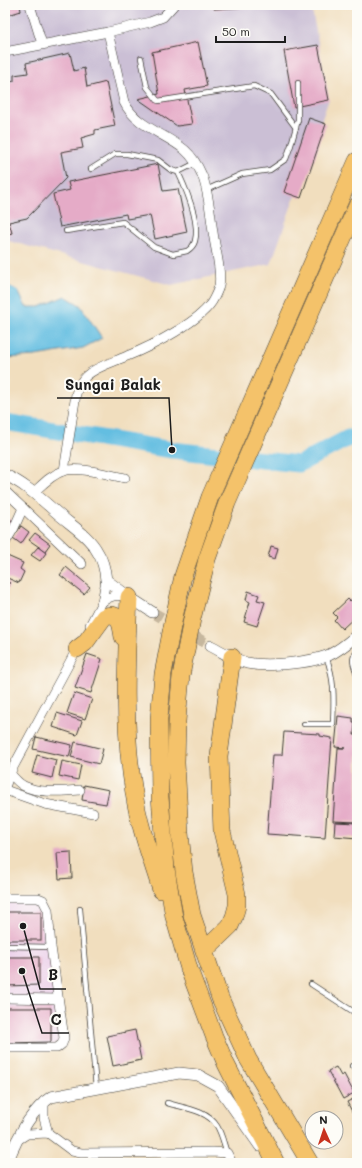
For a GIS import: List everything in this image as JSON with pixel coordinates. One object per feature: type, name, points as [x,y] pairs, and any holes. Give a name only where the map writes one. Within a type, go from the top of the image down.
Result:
[{"type":"highway","points":[[276,1163],[226,1064],[214,1036],[201,1004],[174,917],[166,869],[160,797],[159,718],[163,674],[173,620],[184,576],[210,497],[357,161]]},
{"type":"highway","points":[[310,1163],[248,1059],[220,998],[192,915],[184,872],[176,763],[177,721],[181,676],[192,619],[207,559],[227,503],[356,208]]},
{"type":"highway","points":[[129,597],[126,717],[128,754],[134,794],[142,828],[163,897],[174,917]]},
{"type":"highway","points":[[77,649],[85,643],[104,617],[108,615],[117,617],[120,621],[127,653]]},
{"type":"highway","points":[[205,950],[230,926],[237,906],[237,894],[222,831],[219,756],[232,657]]},
{"type":"street","points":[[30,5],[42,44]]},
{"type":"street","points":[[5,52],[108,32],[163,17],[174,5]]},
{"type":"street","points":[[64,471],[76,394],[80,383],[87,375],[98,368],[142,350],[186,325],[201,314],[214,299],[219,286],[219,268],[206,190],[202,176],[196,163],[185,150],[137,120],[128,112],[124,102],[108,32]]},
{"type":"street","points":[[32,493],[48,479],[64,471],[83,470],[125,478]]},
{"type":"street","points":[[5,475],[32,493],[87,538],[101,557],[104,565],[106,580],[102,602],[7,781]]},
{"type":"street","points":[[5,491],[82,564]]},
{"type":"street","points":[[5,543],[23,508]]},
{"type":"street","points":[[106,580],[152,612]]},
{"type":"street","points":[[102,602],[114,595],[129,597]]},
{"type":"street","points":[[211,646],[232,657],[248,663],[262,664],[296,662],[326,656],[338,650],[357,635]]},
{"type":"street","points":[[7,781],[33,789],[53,791],[80,790]]},
{"type":"street","points":[[7,781],[45,804],[93,813]]},
{"type":"street","points":[[5,898],[38,898],[43,900],[46,904],[64,1038],[62,1044],[57,1048],[5,1048]]},
{"type":"street","points":[[5,998],[58,999]]},
{"type":"street","points":[[7,1163],[16,1141],[44,1101],[61,1094],[179,1073],[198,1075],[218,1086],[271,1163]]},
{"type":"street","points":[[44,1101],[44,1118],[48,1133],[72,1151],[81,1153],[227,1153],[232,1163]]},
{"type":"street","points":[[16,1141],[27,1134],[48,1133]]},
{"type":"lane","points":[[141,58],[147,87],[158,101],[254,86],[271,94],[296,128]]},
{"type":"lane","points":[[206,190],[242,174],[270,170],[286,160],[298,120],[298,83]]},
{"type":"lane","points":[[91,169],[115,154],[127,154],[158,160],[171,170],[178,172],[196,163]]},
{"type":"lane","points":[[66,231],[123,222],[154,247],[173,254],[187,252],[194,242],[195,226],[184,184],[178,172]]},
{"type":"lane","points":[[357,652],[355,653],[352,661],[357,674]]},
{"type":"lane","points":[[304,724],[333,724],[334,699],[332,673],[326,656]]},
{"type":"lane","points":[[80,909],[96,1088]]},
{"type":"lane","points":[[5,946],[51,947]]},
{"type":"lane","points":[[311,984],[357,1014]]},
{"type":"lane","points":[[166,1103],[209,1117],[218,1127],[227,1153]]},
{"type":"shaded area","points":[[5,5],[311,5],[329,99],[271,264],[171,285],[5,240]]},
{"type":"shaded area","points":[[5,901],[39,902],[43,905],[61,1036],[59,1042],[54,1045],[5,1045]]},
{"type":"water","points":[[5,284],[18,291],[26,307],[40,307],[65,296],[80,305],[102,338],[83,348],[35,356],[5,358]]},
{"type":"building","points":[[5,5],[20,5],[21,11],[5,16]]},
{"type":"building","points":[[214,5],[269,5],[269,6],[214,9]]},
{"type":"building","points":[[198,42],[207,86],[185,90],[192,124],[177,126],[138,99],[159,94],[152,52]]},
{"type":"building","points":[[318,45],[329,100],[294,107],[284,51]]},
{"type":"building","points":[[70,53],[74,71],[84,68],[87,87],[106,82],[115,126],[95,130],[95,134],[81,138],[83,148],[61,152],[66,178],[27,218],[9,222],[12,233],[5,235],[5,83],[14,81],[14,75],[28,73],[26,63]]},
{"type":"building","points":[[309,118],[326,124],[301,198],[284,192]]},
{"type":"building","points":[[158,164],[163,191],[178,189],[187,232],[155,239],[150,215],[127,219],[126,214],[60,227],[53,194],[70,190],[68,182]]},
{"type":"building","points":[[5,517],[13,521],[5,535]]},
{"type":"building","points":[[21,526],[29,532],[21,544],[13,538]]},
{"type":"building","points":[[35,533],[50,544],[45,551],[29,540]]},
{"type":"building","points":[[271,546],[278,548],[275,559],[268,557]]},
{"type":"building","points":[[38,547],[46,553],[40,561],[31,555]]},
{"type":"building","points":[[5,555],[23,563],[20,569],[24,572],[19,583],[5,577]]},
{"type":"building","points":[[66,567],[90,587],[84,594],[60,575]]},
{"type":"building","points":[[5,581],[10,583],[5,595]]},
{"type":"building","points":[[248,591],[259,595],[257,600],[265,602],[257,626],[244,622],[250,602],[246,600]]},
{"type":"building","points":[[357,595],[357,615],[342,629],[334,620],[337,617],[333,613],[348,599],[350,601]]},
{"type":"building","points":[[87,654],[102,659],[91,693],[75,688]]},
{"type":"building","points":[[74,693],[92,699],[85,719],[67,713]]},
{"type":"building","points":[[57,713],[82,721],[77,735],[53,727]]},
{"type":"building","points":[[338,716],[353,718],[353,722],[355,722],[354,735],[357,735],[357,822],[333,821],[338,748],[345,748],[335,747]]},
{"type":"building","points":[[284,732],[320,734],[320,736],[332,738],[325,838],[267,834],[273,755],[282,755]]},
{"type":"building","points":[[36,737],[72,745],[69,757],[33,749]]},
{"type":"building","points":[[75,742],[103,749],[99,764],[71,757]]},
{"type":"building","points":[[37,755],[56,760],[52,778],[32,773]]},
{"type":"building","points":[[62,761],[81,765],[78,780],[59,776]]},
{"type":"building","points":[[84,785],[109,790],[106,804],[82,800]]},
{"type":"building","points":[[335,822],[357,823],[357,838],[334,836]]},
{"type":"building","points":[[71,852],[72,878],[59,879],[57,853]]},
{"type":"building","points":[[5,912],[41,912],[41,940],[5,940]]},
{"type":"building","points":[[5,957],[39,957],[39,985],[5,986]]},
{"type":"building","points":[[5,1008],[51,1008],[51,1042],[5,1043]]},
{"type":"building","points":[[135,1030],[141,1060],[113,1066],[107,1036]]},
{"type":"building","points":[[336,1067],[341,1076],[344,1074],[354,1093],[343,1099],[328,1071]]},
{"type":"building","points":[[357,1097],[357,1121],[347,1102]]},
{"type":"waterway","points":[[5,422],[172,450],[299,464],[348,438],[357,438]]},
{"type":"tunnel","points":[[152,612],[211,646]]},
{"type":"place","name":"Sungai Balak","points":[[172,450]]},
{"type":"place","name":"B","points":[[23,926]]},
{"type":"place","name":"C","points":[[22,971]]}]
